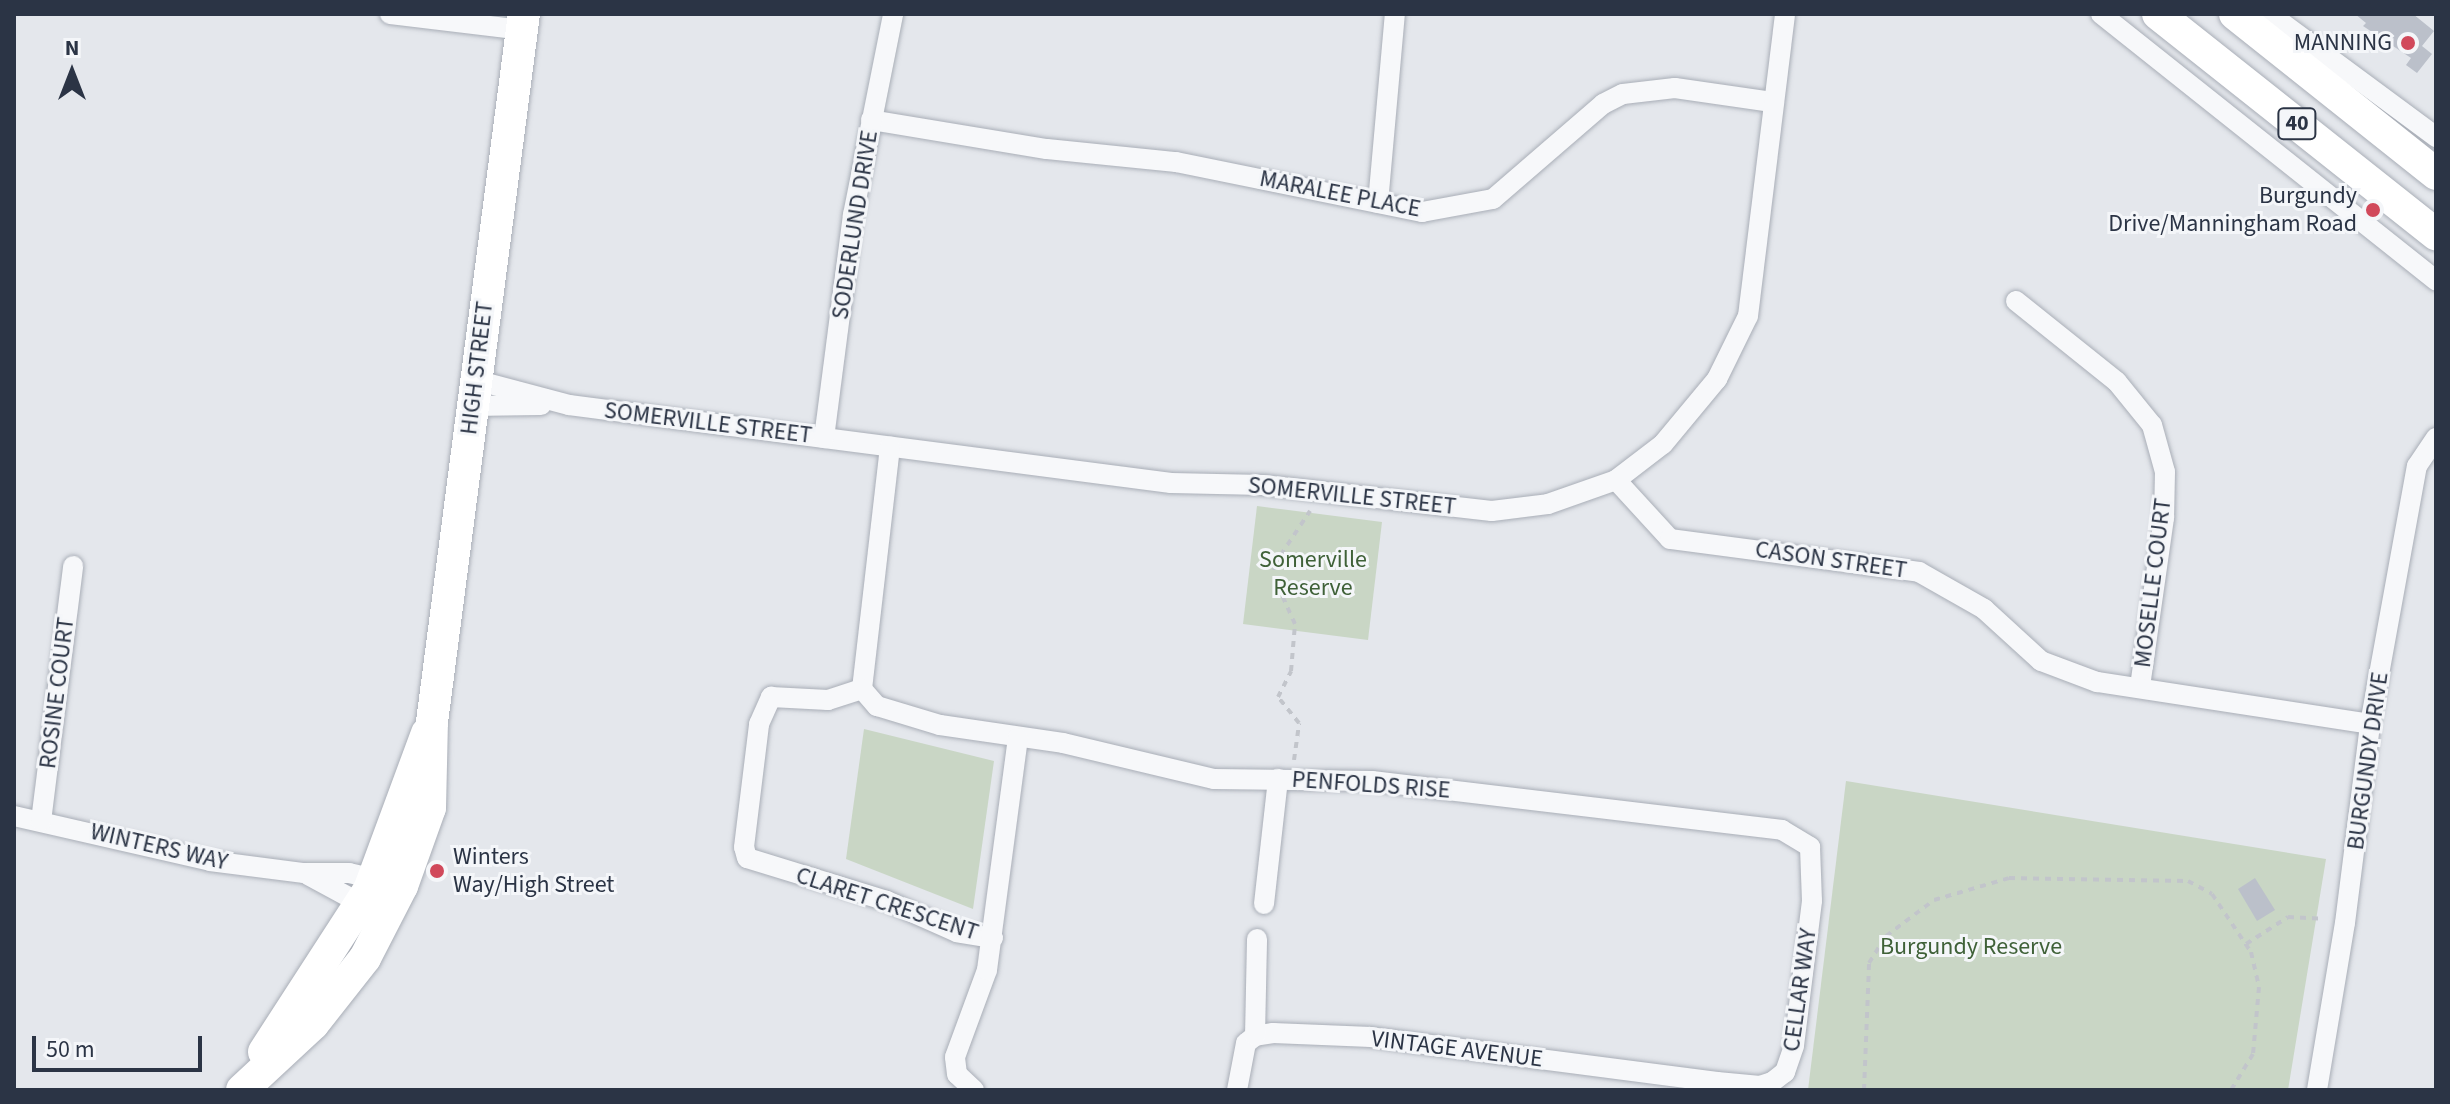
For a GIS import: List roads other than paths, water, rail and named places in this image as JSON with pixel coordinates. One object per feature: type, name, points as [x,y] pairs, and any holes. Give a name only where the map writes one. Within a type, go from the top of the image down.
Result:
[{"type":"main road","name":"40","points":[[2158,14],[2436,234]]},
{"type":"main road","name":"40","points":[[2235,14],[2436,174]]},
{"type":"main road","name":"HIGH STREET","points":[[241,1090],[340,993],[381,897],[430,808],[432,722],[523,22]]},
{"type":"street","points":[[390,14],[523,22]]},
{"type":"street","name":"SODERLUND DRIVE","points":[[824,438],[853,215],[893,14]]},
{"type":"street","points":[[1378,203],[1395,14]]},
{"type":"street","name":"SOMERVILLE STREET","points":[[473,393],[1171,483],[1315,490],[1492,511],[1548,504],[1616,480],[1663,444],[1717,379],[1748,316],[1785,14]]},
{"type":"street","points":[[2101,14],[2436,280]]},
{"type":"street","points":[[2270,14],[2436,137]]},
{"type":"street","name":"MARALEE PLACE","points":[[871,120],[1047,149],[1176,162],[1422,212],[1493,199],[1603,104],[1644,88],[1772,102]]},
{"type":"street","name":"MOSELLE COURT","points":[[2016,301],[2117,382],[2152,425],[2165,472],[2164,518],[2140,687]]},
{"type":"street","name":"BURGUNDY DRIVE","points":[[2317,1090],[2345,923],[2370,724],[2417,466],[2436,438]]},
{"type":"street","points":[[862,689],[890,447]]},
{"type":"street","name":"CASON STREET","points":[[1616,480],[1670,539],[1919,572],[1984,609],[2041,661],[2097,682],[2370,724]]},
{"type":"street","name":"ROSINE COURT","points":[[41,821],[73,566]]},
{"type":"street","name":"PENFOLDS RISE","points":[[862,689],[877,706],[940,725],[1214,779],[1372,781],[1782,830],[1803,838]]},
{"type":"street","name":"CLARET CRESCENT","points":[[862,689],[828,700],[783,695],[764,705],[744,847],[747,858],[887,901],[957,932],[993,938]]},
{"type":"street","points":[[974,1090],[957,1074],[955,1057],[987,970],[1018,738]]},
{"type":"street","points":[[1264,904],[1284,779]]},
{"type":"street","name":"WINTERS WAY","points":[[14,816],[210,861],[304,873],[381,897]]},
{"type":"street","name":"CELLAR WAY","points":[[1717,1086],[1760,1086],[1785,1072],[1791,1059],[1814,864],[1803,838]]},
{"type":"street","points":[[1237,1090],[1241,1055],[1255,1036],[1257,939]]},
{"type":"street","name":"VINTAGE AVENUE","points":[[1255,1036],[1371,1037],[1717,1086]]},
{"type":"place","name":"MANNING","points":[[2408,43]]},
{"type":"place","name":"Burgundy Drive/Manningham Road","points":[[2373,210]]},
{"type":"place","name":"Winters Way/High Street","points":[[437,871]]},
{"type":"park label","name":"Somerville Reserve","points":[[1313,574]]},
{"type":"park label","name":"Burgundy Reserve","points":[[1971,947]]}]
